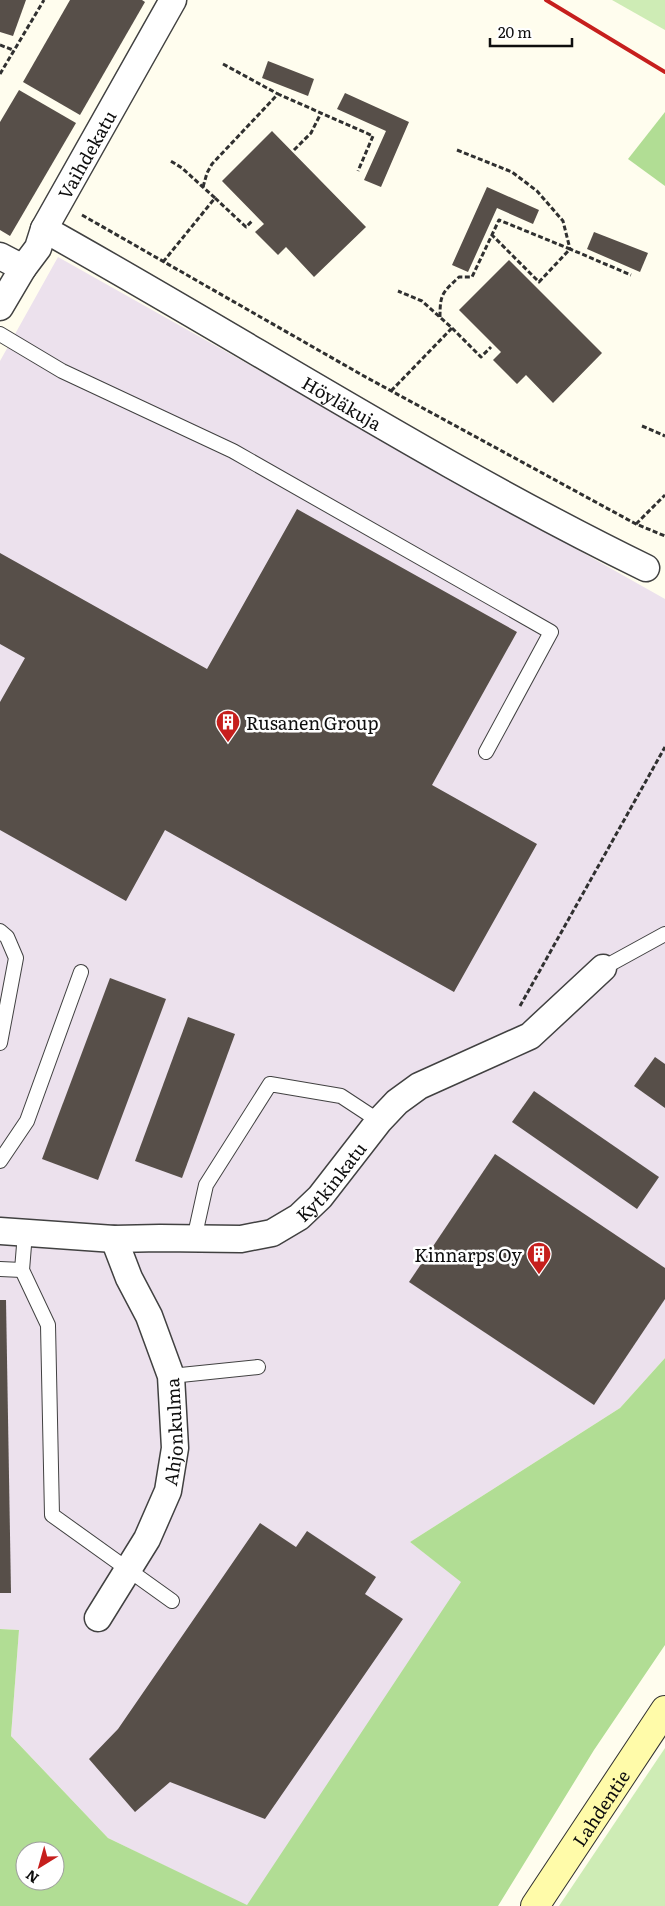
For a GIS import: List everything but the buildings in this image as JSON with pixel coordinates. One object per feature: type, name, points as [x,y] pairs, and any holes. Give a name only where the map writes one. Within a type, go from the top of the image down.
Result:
[{"type":"main road","name":"Lahdentie","points":[[535,1906],[665,1710]]},
{"type":"street","name":"Vaihdekatu","points":[[0,307],[23,268],[38,248],[44,229],[173,0]]},
{"type":"street","name":"Höyläkuja","points":[[44,229],[363,415],[536,512],[646,568]]},
{"type":"street","points":[[0,256],[23,268]]},
{"type":"street","name":"Kytkinkatu","points":[[12,1232],[114,1239],[241,1240],[272,1233],[299,1217],[320,1197],[379,1121],[397,1102],[419,1086],[530,1036],[602,968]]},
{"type":"street","name":"Ahjonkulma","points":[[98,1618],[147,1539],[168,1491],[176,1448],[171,1376],[149,1316],[129,1278],[114,1239]]},
{"type":"lane","points":[[0,334],[62,371],[233,451],[551,632],[486,752]]},
{"type":"lane","points":[[0,931],[8,937],[16,958],[0,1043]]},
{"type":"lane","points":[[602,968],[665,934]]},
{"type":"lane","points":[[0,1161],[27,1121],[80,972]]},
{"type":"lane","points":[[194,1239],[206,1185],[270,1084],[341,1096],[379,1121]]},
{"type":"lane","points":[[12,1232],[22,1270],[48,1325],[52,1515],[172,1601]]},
{"type":"lane","points":[[0,1269],[22,1270]]},
{"type":"lane","points":[[171,1376],[258,1367]]},
{"type":"path","points":[[0,74],[44,0]]},
{"type":"path","points":[[0,45],[14,50]]},
{"type":"path","points":[[223,64],[278,94],[373,136],[358,171]]},
{"type":"path","points":[[203,187],[212,164],[278,94]]},
{"type":"path","points":[[294,150],[311,133],[321,112]]},
{"type":"path","points":[[457,150],[512,172],[537,191],[563,221],[570,249]]},
{"type":"path","points":[[169,160],[182,168],[246,227],[253,220]]},
{"type":"path","points":[[163,262],[215,198]]},
{"type":"path","points":[[60,201],[163,262],[391,391],[636,524],[665,536]]},
{"type":"path","points":[[440,317],[440,300],[447,289],[459,277],[472,277],[499,220],[631,275]]},
{"type":"path","points":[[492,235],[539,282],[570,249]]},
{"type":"path","points":[[398,290],[422,301],[481,357],[492,347]]},
{"type":"path","points":[[391,391],[452,328]]},
{"type":"path","points":[[642,426],[665,436]]},
{"type":"path","points":[[636,524],[665,495]]},
{"type":"path","points":[[518,1010],[665,748]]},
{"type":"shaded area","points":[[58,257],[665,599],[665,1358],[620,1408],[410,1542],[462,1582],[247,1906],[108,1838],[11,1736],[19,1630],[0,1629],[0,361]]},
{"type":"green space","points":[[612,0],[665,0],[665,30]]},
{"type":"green space","points":[[665,112],[665,186],[628,159]]},
{"type":"green space","points":[[665,1358],[665,1645],[594,1750],[498,1906],[0,1906],[0,1629],[19,1630],[11,1736],[108,1838],[247,1905],[461,1582],[410,1542],[620,1408]]},
{"type":"green space","points":[[665,1748],[665,1906],[559,1906]]},
{"type":"railway","points":[[546,0],[665,72]]},
{"type":"place","name":"Rusanen Group","points":[[228,743]]},
{"type":"place","name":"Kinnarps Oy","points":[[539,1275]]}]
